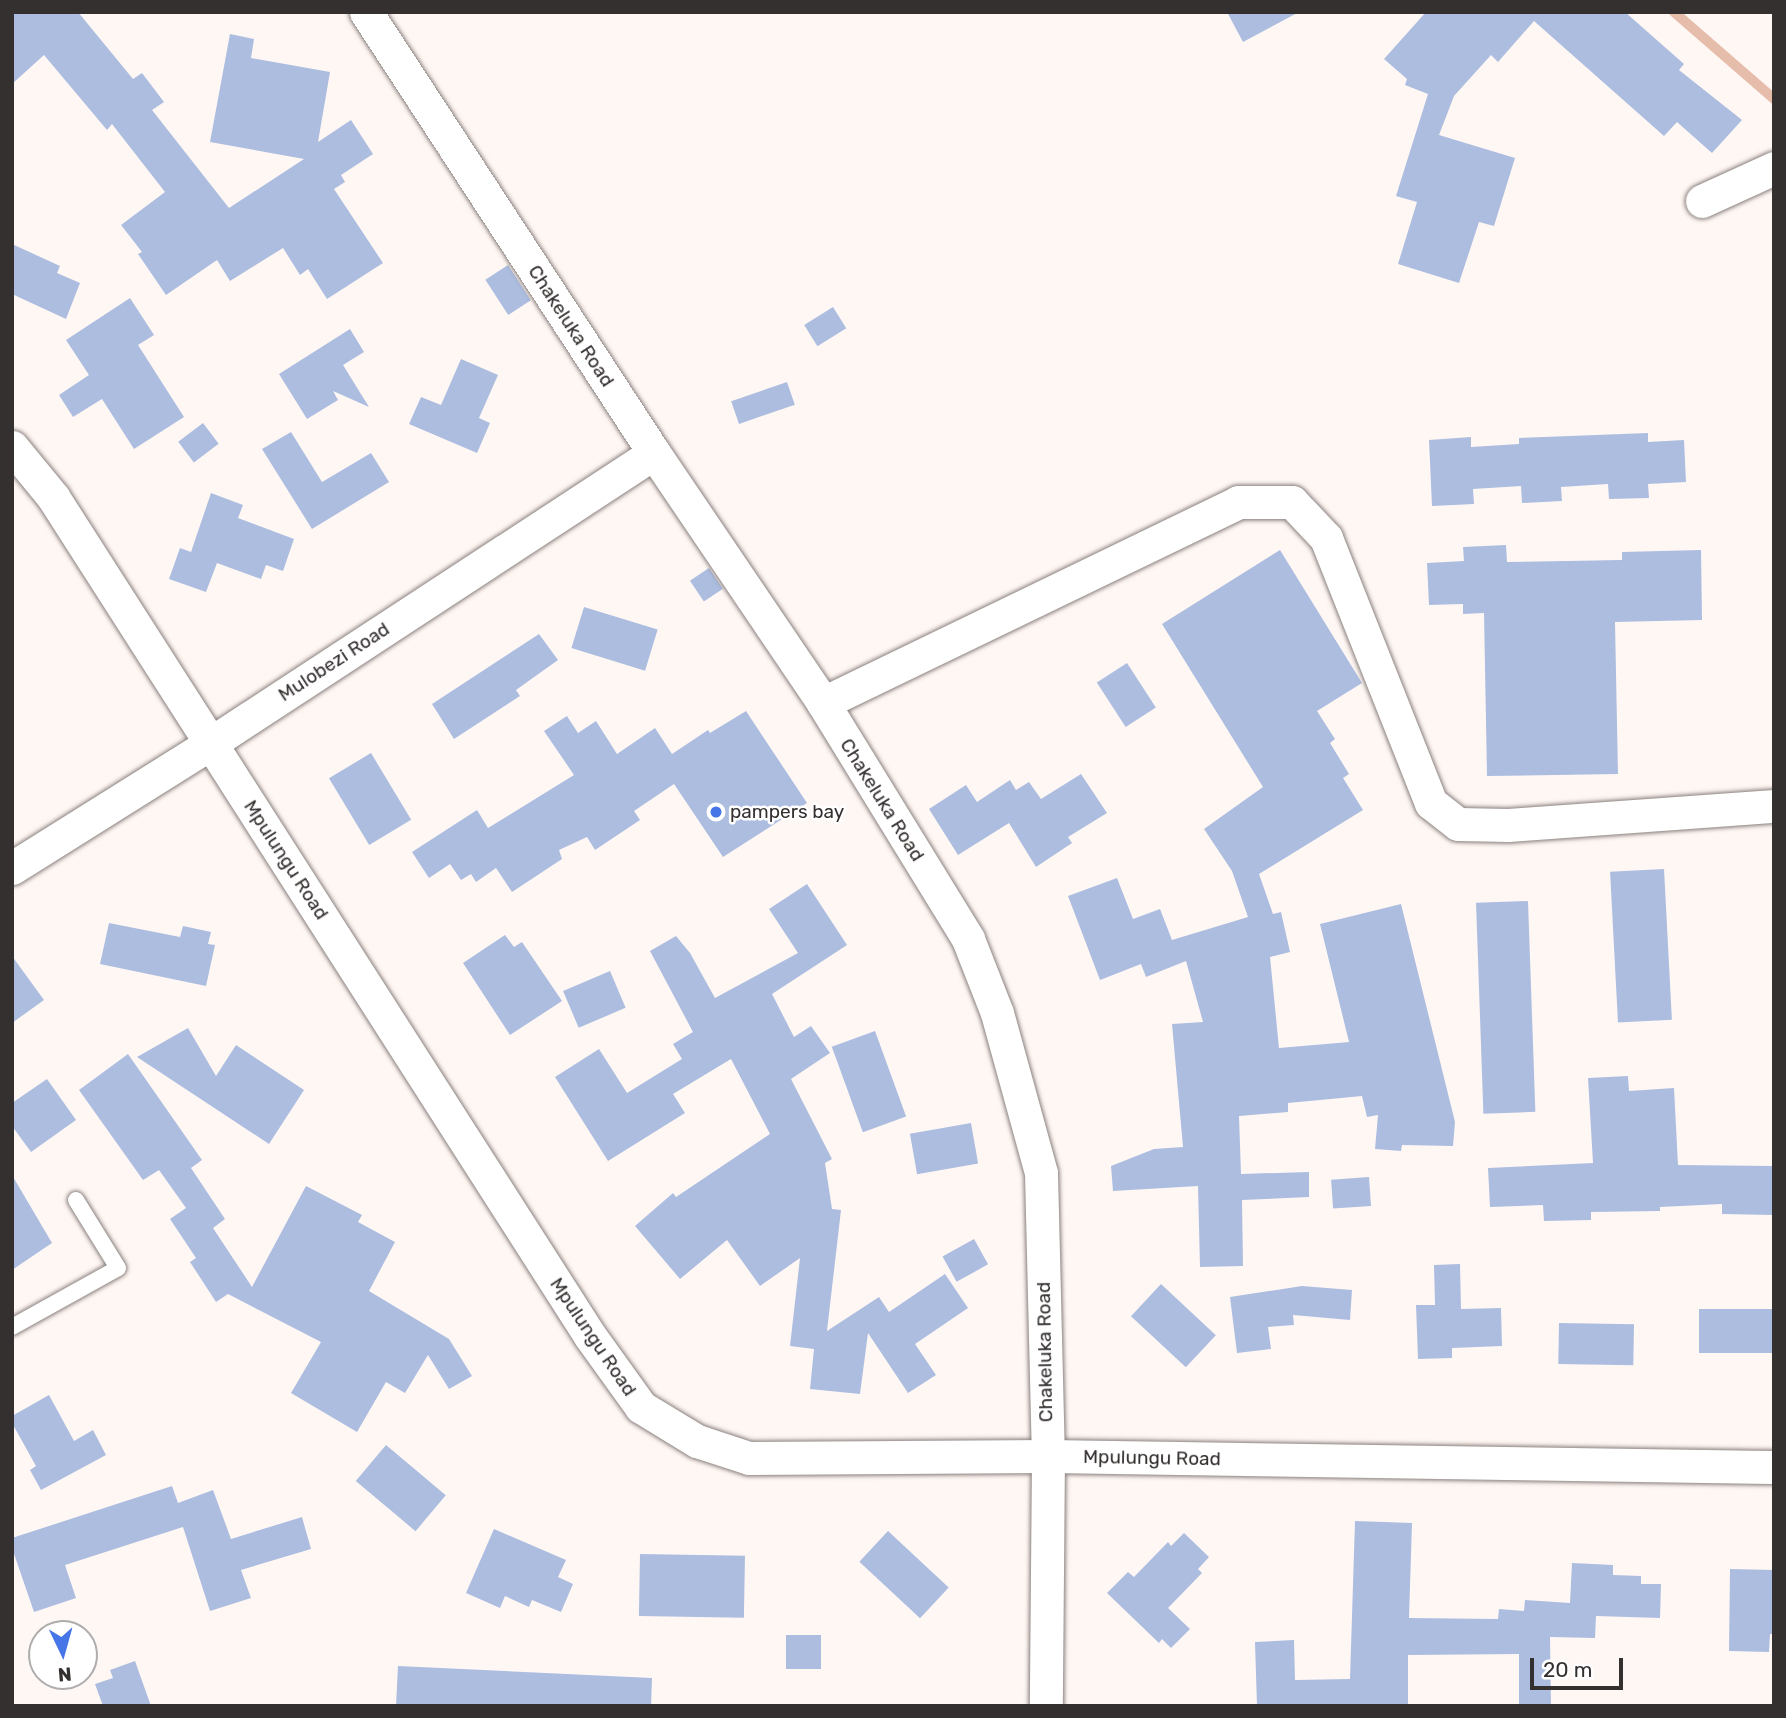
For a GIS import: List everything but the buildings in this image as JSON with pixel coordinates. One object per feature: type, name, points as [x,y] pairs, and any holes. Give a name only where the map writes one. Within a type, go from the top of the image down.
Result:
[{"type":"street","name":"Chakeluka Road","points":[[366,12],[654,453],[822,703],[968,939],[997,1013],[1041,1172],[1048,1456],[1046,1706]]},
{"type":"street","points":[[1702,201],[1774,168]]},
{"type":"street","name":"Mpulungu Road","points":[[12,447],[53,497],[583,1325],[641,1407],[697,1441],[748,1458],[1048,1456],[1774,1467]]},
{"type":"street","name":"Mulobezi Road","points":[[12,868],[211,743],[654,453]]},
{"type":"street","points":[[822,703],[1238,502],[1292,502],[1326,538],[1430,803],[1458,824],[1508,825],[1774,806]]},
{"type":"lane","points":[[12,1327],[118,1268],[76,1200]]},
{"type":"waterway","points":[[1674,12],[1774,99]]},
{"type":"place","name":"pampers bay","points":[[716,812]]}]
